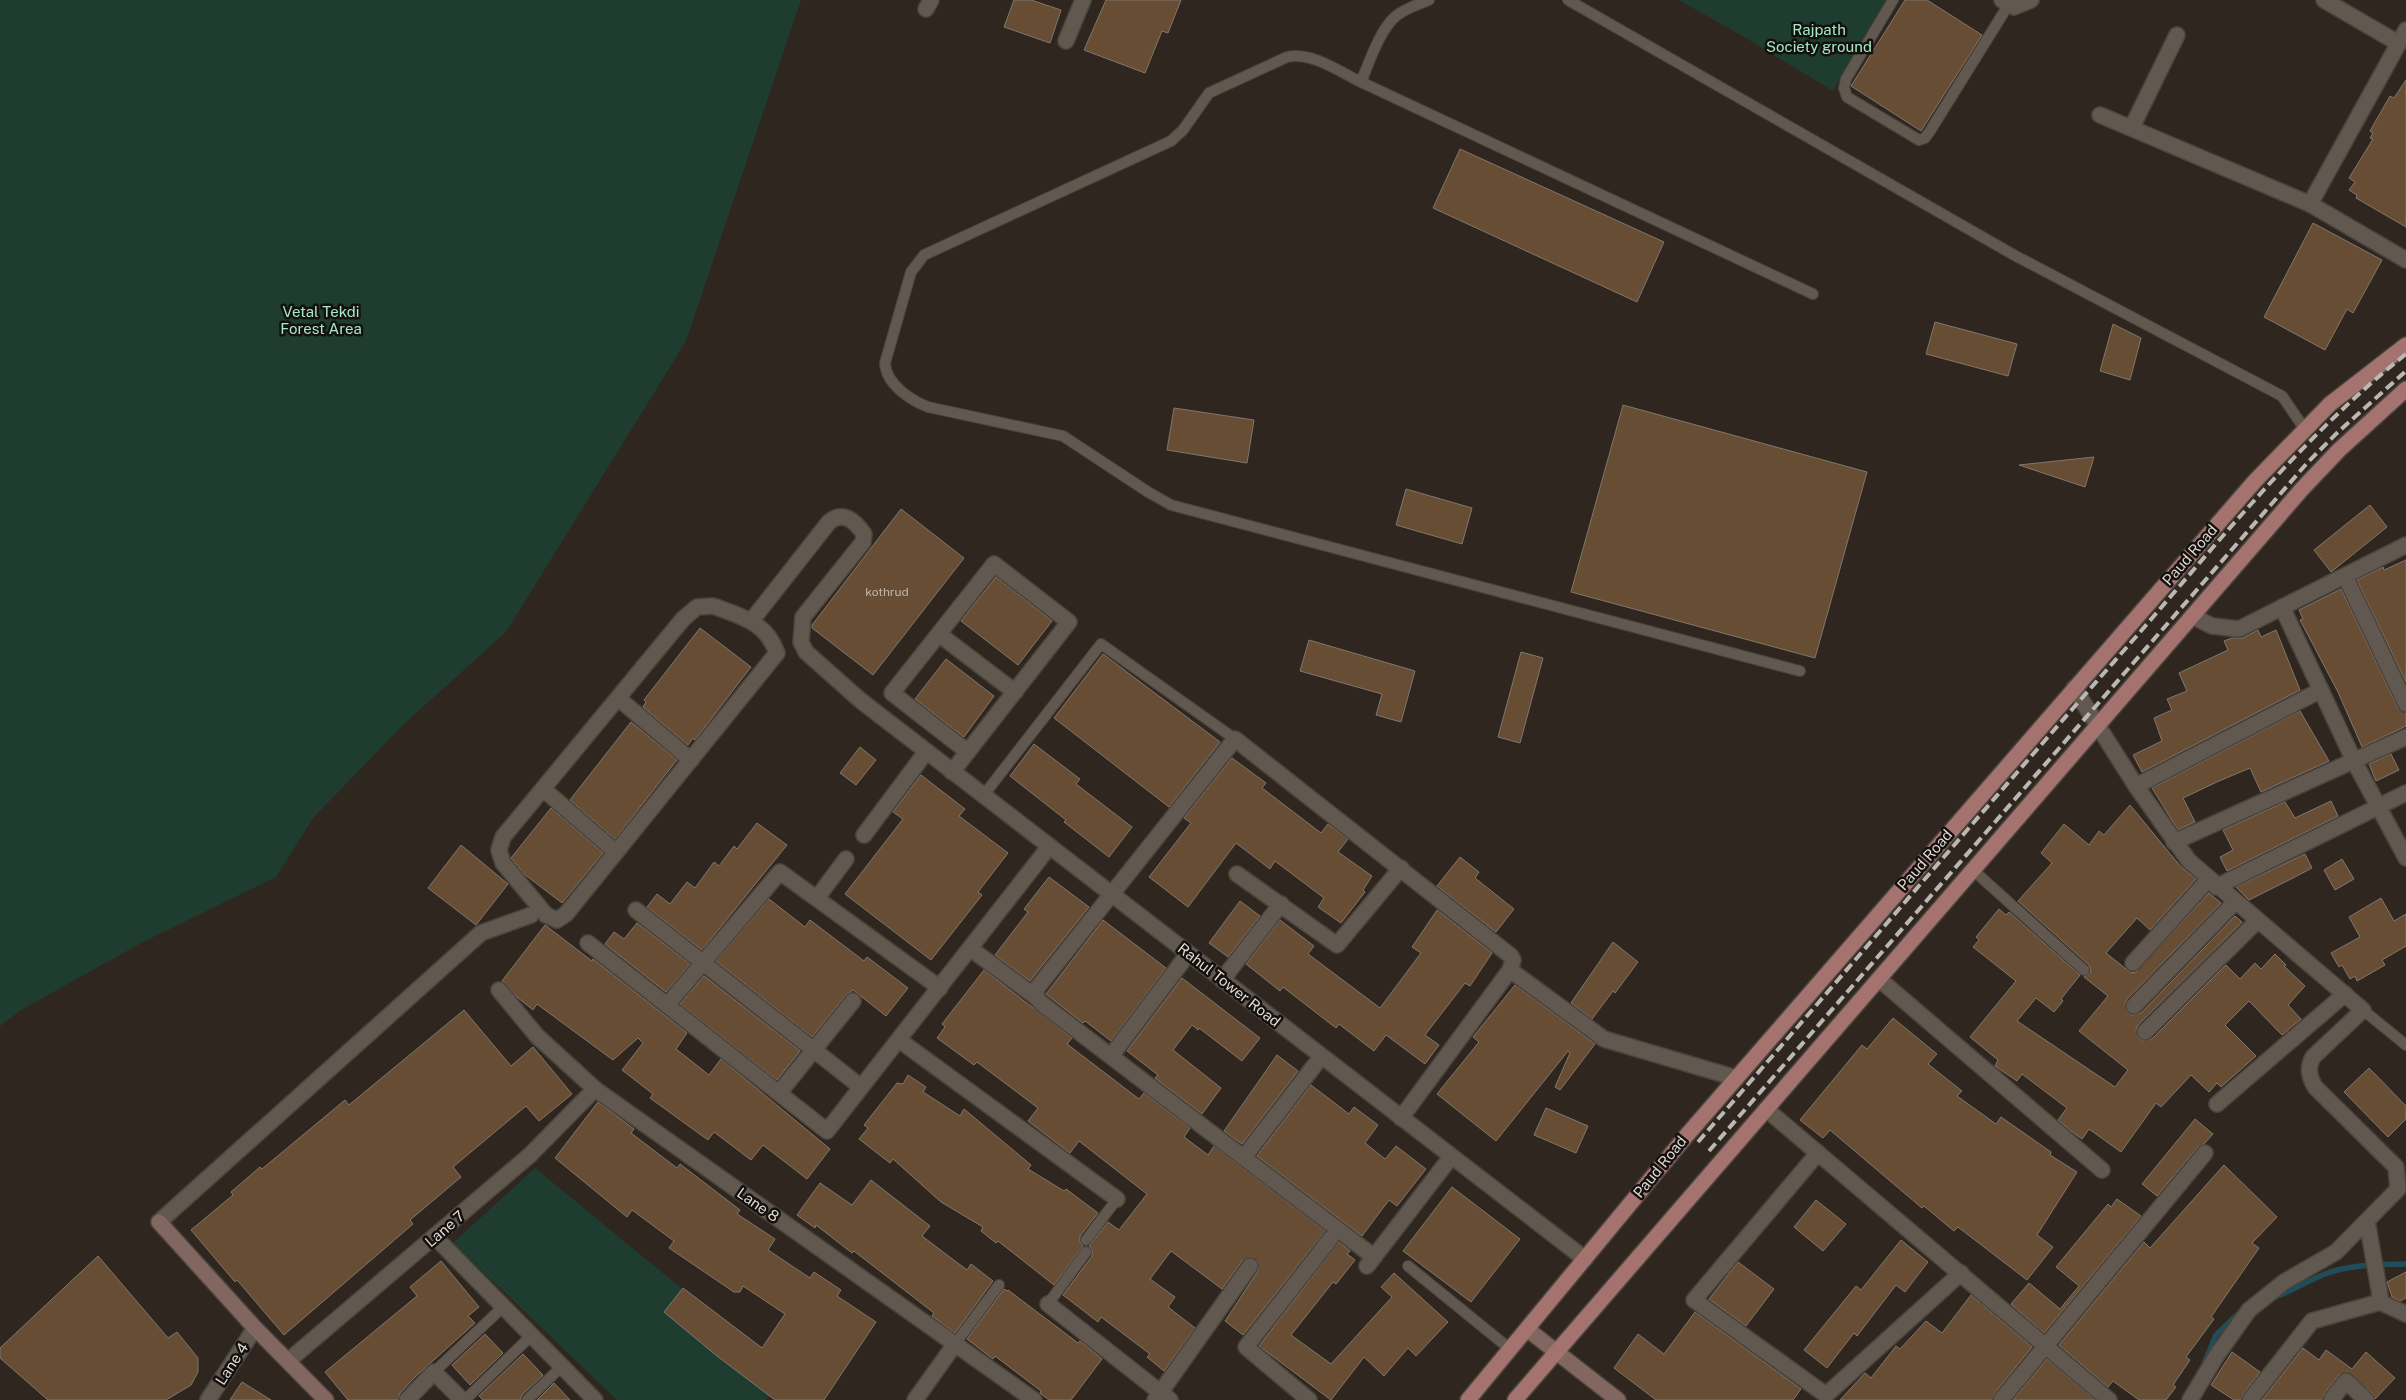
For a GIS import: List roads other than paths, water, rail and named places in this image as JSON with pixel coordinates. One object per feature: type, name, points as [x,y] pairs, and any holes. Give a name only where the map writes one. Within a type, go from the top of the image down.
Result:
[{"type":"main road","name":"Paud Road","points":[[1468,1400],[1736,1078],[2255,481],[2304,428],[2330,404],[2406,345]]},
{"type":"main road","points":[[1516,1400],[2098,724],[2326,463],[2406,389]]},
{"type":"street","points":[[1066,41],[1083,0]]},
{"type":"street","points":[[2006,2],[2014,7],[2021,6],[2031,0]]},
{"type":"street","points":[[2310,204],[2402,37],[2324,0]]},
{"type":"street","points":[[2132,127],[2177,34]]},
{"type":"street","points":[[2100,114],[2310,204],[2406,260]]},
{"type":"street","name":"Rahul Tower Road","points":[[752,620],[829,522],[836,516],[843,516],[860,528],[864,534],[863,542],[802,617],[801,642],[806,652],[873,711],[1586,1260]]},
{"type":"street","points":[[2192,616],[2212,626],[2239,629],[2406,545]]},
{"type":"street","points":[[952,772],[968,752],[1014,692],[1069,622],[994,564],[940,635],[892,693],[968,752]]},
{"type":"street","points":[[2345,576],[2406,704]]},
{"type":"street","points":[[712,606],[752,620],[774,643],[777,653],[566,914],[557,920],[546,915],[503,863],[499,850],[503,837],[618,698],[684,619],[697,607],[712,606]]},
{"type":"street","points":[[2282,607],[2354,761],[2406,858]]},
{"type":"street","points":[[940,635],[1014,692]]},
{"type":"street","points":[[2074,688],[2136,786],[2188,861],[2363,1010],[2313,1057],[2308,1065],[2310,1077],[2315,1087],[2396,1167],[2402,1190],[2336,1252],[2280,1286],[2249,1310],[2190,1400]]},
{"type":"street","points":[[2136,786],[2321,690]]},
{"type":"street","points":[[618,698],[691,760]]},
{"type":"street","points":[[2174,842],[2406,738]]},
{"type":"street","points":[[1036,997],[1037,988],[1235,739],[1509,952],[1513,960],[1510,970],[1401,1118]]},
{"type":"street","points":[[864,836],[926,752]]},
{"type":"street","points":[[543,789],[616,852]]},
{"type":"street","points":[[2133,963],[2212,883],[2406,793]]},
{"type":"street","points":[[588,943],[827,1131],[1049,847]]},
{"type":"street","points":[[817,898],[846,859]]},
{"type":"street","points":[[1237,874],[1338,945],[1401,868]]},
{"type":"street","points":[[667,1005],[780,872],[940,988]]},
{"type":"street","points":[[2134,1006],[2235,902]]},
{"type":"street","points":[[1222,980],[1281,904]]},
{"type":"street","points":[[636,910],[861,1088]]},
{"type":"street","points":[[326,1400],[255,1328],[158,1222],[481,933],[530,916]]},
{"type":"street","points":[[2145,1032],[2257,921]]},
{"type":"street","points":[[971,948],[1244,1157],[1371,1261],[1451,1157]]},
{"type":"street","points":[[1111,1056],[1188,954]]},
{"type":"street","points":[[1510,970],[1604,1039],[1736,1078]]},
{"type":"street","points":[[1879,979],[2102,1170]]},
{"type":"street","name":"Lane 8","points":[[499,990],[537,1036],[595,1089],[1034,1400]]},
{"type":"street","points":[[2217,1104],[2345,994]]},
{"type":"street","points":[[779,1093],[815,1051],[852,1001]]},
{"type":"street","points":[[899,1040],[1116,1199]]},
{"type":"street","points":[[1244,1157],[1321,1056]]},
{"type":"street","name":"Lane 7","points":[[288,1361],[530,1155],[595,1089]]},
{"type":"street","points":[[1766,1109],[2109,1400]]},
{"type":"street","points":[[1818,1153],[1694,1300],[1826,1395],[1960,1273]]},
{"type":"street","points":[[2001,1400],[2205,1153]]},
{"type":"street","points":[[2367,1221],[2379,1295],[2406,1314]]},
{"type":"street","points":[[435,1237],[595,1400]]},
{"type":"street","points":[[1309,1400],[1246,1347],[1331,1238]]},
{"type":"street","points":[[1048,1304],[1162,1397],[1250,1266]]},
{"type":"street","points":[[2250,1400],[2312,1321],[2379,1295]]},
{"type":"street","name":"Lane 4","points":[[208,1400],[255,1328]]},
{"type":"street","points":[[1526,1329],[1618,1400]]},
{"type":"street","points":[[915,1400],[955,1344]]},
{"type":"street","points":[[406,1400],[434,1372],[465,1398]]},
{"type":"street","points":[[2331,1400],[2346,1381],[2366,1400]]},
{"type":"lane","points":[[1361,82],[1386,28],[1394,17],[1429,0]]},
{"type":"lane","points":[[1568,0],[2014,255],[2282,396],[2304,428]]},
{"type":"lane","points":[[1893,0],[1846,79],[1844,88],[1847,97],[1919,140],[1925,138],[1930,131],[2006,2]]},
{"type":"lane","points":[[1800,671],[1171,505],[1063,436],[928,407],[912,400],[888,377],[885,363],[911,272],[924,255],[1170,141],[1183,130],[1209,93],[1294,55],[1308,58],[1361,82],[1813,294]]},
{"type":"lane","points":[[984,796],[1101,644],[1235,739]]},
{"type":"lane","points":[[1973,870],[2084,970]]},
{"type":"lane","points":[[2363,1010],[2406,1045]]},
{"type":"lane","points":[[1086,1240],[1116,1199]]},
{"type":"lane","points":[[1048,1304],[1086,1252]]},
{"type":"lane","points":[[1408,1266],[1510,1349]]},
{"type":"lane","points":[[955,1344],[999,1285]]},
{"type":"lane","points":[[434,1372],[503,1307]]},
{"type":"lane","points":[[465,1398],[532,1335]]},
{"type":"lane","points":[[527,1400],[562,1366]]},
{"type":"waterway","points":[[2272,1298],[2318,1277],[2345,1268],[2406,1264]]},
{"type":"waterway","points":[[2204,1364],[2216,1335],[2239,1313]]},
{"type":"railway","points":[[1698,1142],[2024,764],[2264,490],[2332,419],[2406,354]]},
{"type":"railway","points":[[1709,1151],[2308,462],[2338,432],[2406,371]]},
{"type":"park label","name":"Rajpath Society ground","points":[[1819,38]]},
{"type":"park label","name":"Vetal Tekdi Forest Area","points":[[321,320]]}]
